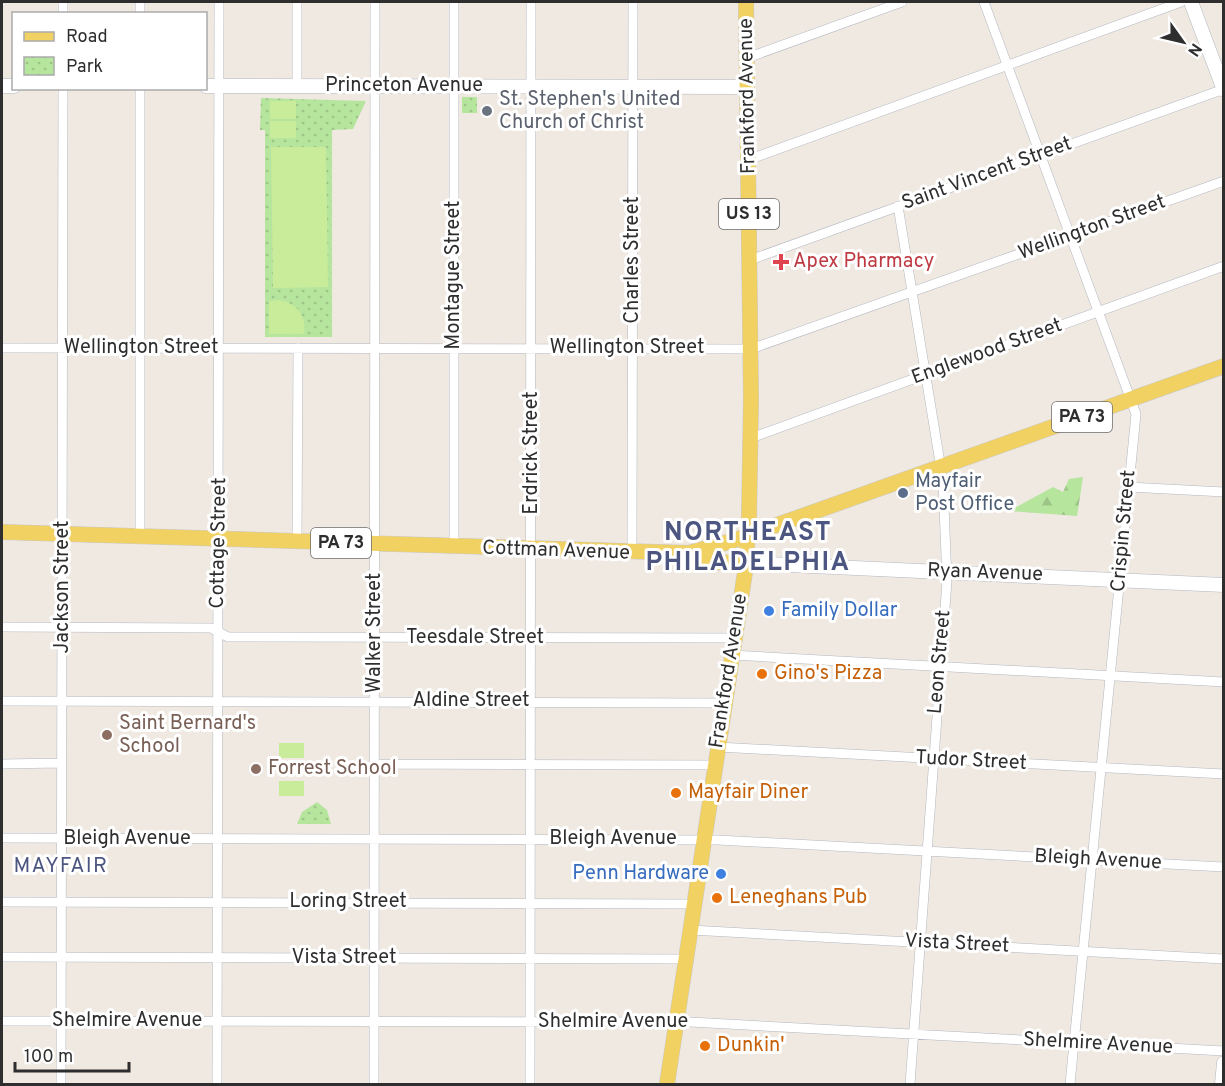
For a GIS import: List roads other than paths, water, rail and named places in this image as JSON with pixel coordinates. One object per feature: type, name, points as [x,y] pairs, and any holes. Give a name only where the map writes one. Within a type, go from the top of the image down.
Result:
[{"type":"main road","name":"Frankford Avenue","points":[[667,1084],[746,563],[751,438],[751,349],[746,2]]},
{"type":"main road","name":"Cottman Avenue","points":[[2,532],[681,554],[704,550],[748,535],[1224,366]]},
{"type":"main road","points":[[681,554],[706,562],[746,563]]},
{"type":"street","name":"Cottage Street","points":[[218,1084],[219,348],[212,86],[219,2]]},
{"type":"street","points":[[297,2],[297,86]]},
{"type":"street","name":"Walker Street","points":[[374,1084],[375,2]]},
{"type":"street","name":"Montague Street","points":[[454,2],[454,548]]},
{"type":"street","name":"Erdrick Street","points":[[530,1084],[533,348],[531,2]]},
{"type":"street","name":"Charles Street","points":[[632,554],[633,2]]},
{"type":"street","points":[[747,58],[902,2]]},
{"type":"street","name":"Crispin Street","points":[[984,2],[1136,414],[1070,1084]]},
{"type":"street","points":[[748,160],[1181,2]]},
{"type":"street","points":[[1191,2],[1223,89]]},
{"type":"street","name":"Princeton Avenue","points":[[212,86],[747,87]]},
{"type":"street","name":"Saint Vincent Street","points":[[750,260],[1223,89]]},
{"type":"street","name":"Jackson Street","points":[[61,1084],[63,90]]},
{"type":"street","points":[[140,90],[140,537]]},
{"type":"street","name":"Wellington Street","points":[[2,348],[751,349],[1224,181]]},
{"type":"street","name":"Leon Street","points":[[897,206],[943,481],[946,571],[910,1084]]},
{"type":"street","name":"Englewood Street","points":[[751,438],[1224,266]]},
{"type":"street","points":[[297,348],[297,542]]},
{"type":"street","points":[[1128,487],[1224,492]]},
{"type":"street","name":"Ryan Avenue","points":[[746,563],[1224,585]]},
{"type":"street","name":"Teesdale Street","points":[[2,627],[211,628],[228,637],[734,638]]},
{"type":"street","points":[[732,655],[1224,682]]},
{"type":"street","name":"Aldine Street","points":[[2,701],[375,700],[724,703]]},
{"type":"street","name":"Tudor Street","points":[[718,747],[1224,774]]},
{"type":"street","points":[[2,764],[61,763]]},
{"type":"street","points":[[374,764],[715,765]]},
{"type":"street","name":"Bleigh Avenue","points":[[2,838],[704,840],[1224,867]]},
{"type":"street","name":"Loring Street","points":[[2,902],[694,904]]},
{"type":"street","name":"Vista Street","points":[[690,930],[1224,959]]},
{"type":"street","name":"Vista Street","points":[[2,957],[686,959]]},
{"type":"street","name":"Shelmire Avenue","points":[[2,1021],[676,1022],[1224,1051]]},
{"type":"street","points":[[1222,1084],[1224,1063]]},
{"type":"place","name":"St. Stephen's United Church of Christ","points":[[487,111]]},
{"type":"place","name":"Apex Pharmacy","points":[[781,262]]},
{"type":"place","name":"Mayfair Post Office","points":[[903,493]]},
{"type":"place","name":"Family Dollar","points":[[769,611]]},
{"type":"place","name":"Gino's Pizza","points":[[762,674]]},
{"type":"place","name":"Saint Bernard's School","points":[[107,735]]},
{"type":"place","name":"Forrest School","points":[[256,769]]},
{"type":"place","name":"Mayfair Diner","points":[[676,793]]},
{"type":"place","name":"Penn Hardware","points":[[721,874]]},
{"type":"place","name":"Leneghans Pub","points":[[717,898]]},
{"type":"place","name":"Dunkin'","points":[[705,1046]]},
{"type":"district","name":"NORTHEAST PHILADELPHIA","points":[[748,548]]},
{"type":"district","name":"MAYFAIR","points":[[61,866]]}]
